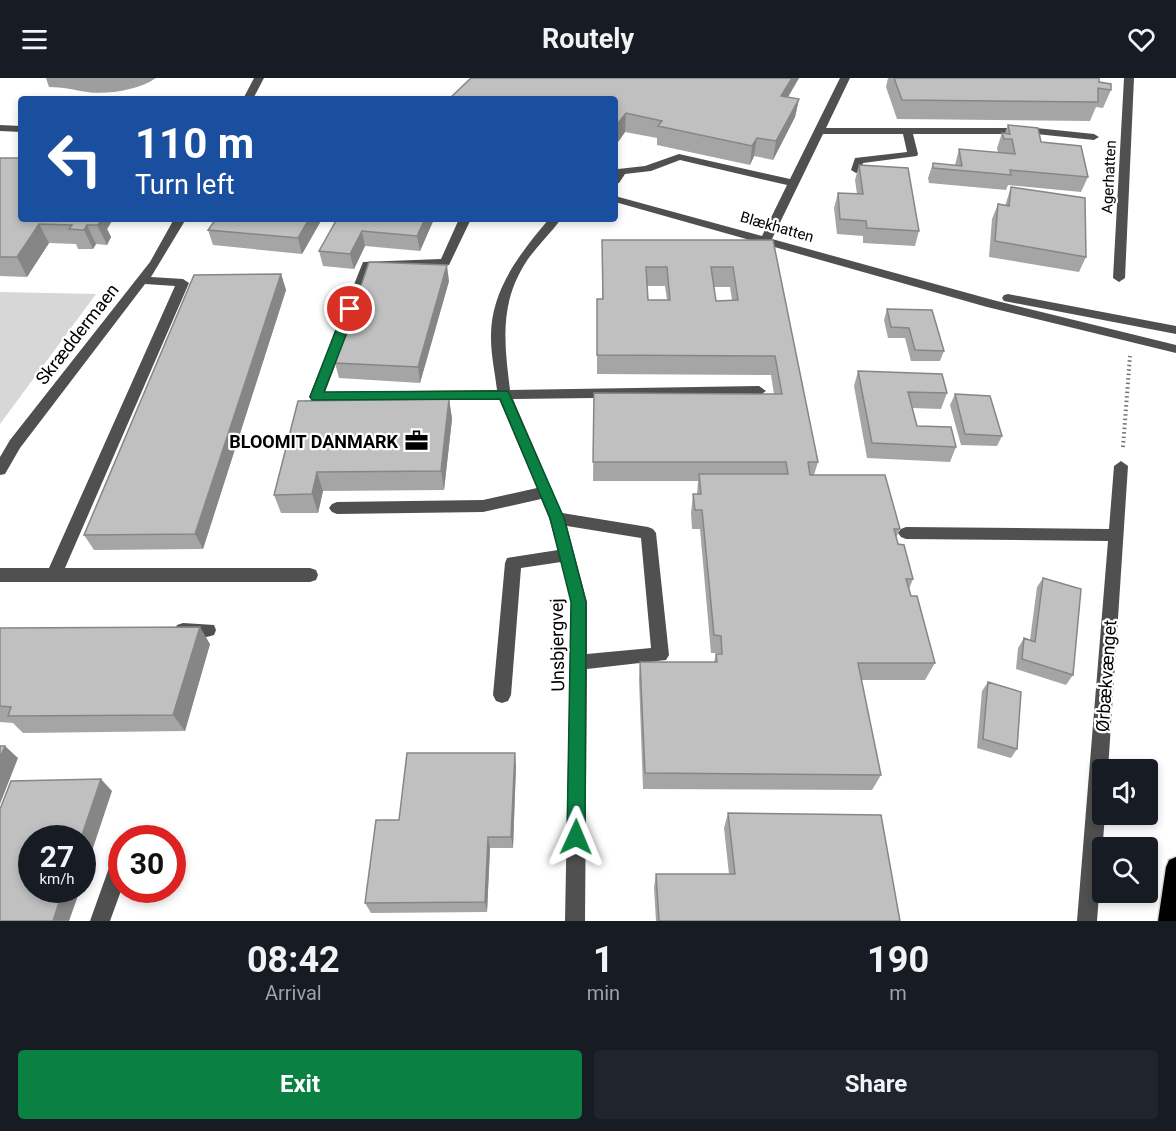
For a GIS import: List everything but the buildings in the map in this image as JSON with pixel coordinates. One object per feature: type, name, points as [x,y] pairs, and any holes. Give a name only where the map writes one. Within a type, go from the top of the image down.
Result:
[{"type":"main road","points":[[1168,921],[1176,867]]},
{"type":"street","points":[[250,96],[259,78]]},
{"type":"street","points":[[766,240],[845,78]]},
{"type":"street","name":"Agerhatten","points":[[1119,278],[1129,78]]},
{"type":"street","points":[[0,128],[18,129]]},
{"type":"street","points":[[819,131],[1036,131],[1094,137]]},
{"type":"street","points":[[856,170],[859,160],[913,154],[907,131]]},
{"type":"street","points":[[618,177],[622,171],[647,169],[679,157],[794,183]]},
{"type":"street","name":"Blækhatten","points":[[618,200],[931,287],[1176,350]]},
{"type":"street","name":"Skræddermaen","points":[[0,470],[15,444],[155,263],[178,222]]},
{"type":"street","points":[[464,222],[445,262],[367,265],[316,397],[759,391]]},
{"type":"street","name":"Unsbjergvej","points":[[553,222],[522,260],[503,298],[497,337],[504,394],[557,518],[579,602],[575,921]]},
{"type":"street","points":[[54,575],[183,283],[141,280]]},
{"type":"street","name":"Blækhatten","points":[[931,287],[998,296],[1176,330]]},
{"type":"street","name":"Ørbækvænget","points":[[1088,921],[1121,466]]},
{"type":"street","points":[[337,508],[483,506],[546,492]]},
{"type":"street","points":[[557,518],[648,533],[660,655],[578,662]]},
{"type":"street","points":[[906,533],[1116,535]]},
{"type":"street","points":[[502,695],[513,563],[568,555]]},
{"type":"street","points":[[0,575],[310,574]]},
{"type":"street","points":[[162,630],[208,630]]},
{"type":"street","points":[[100,921],[108,898]]},
{"type":"path","points":[[1121,466],[1131,339]]},
{"type":"shaded area","points":[[46,78],[156,78],[141,86],[104,93],[49,87]]},
{"type":"shaded area","points":[[0,292],[96,294],[0,424]]},
{"type":"place","name":"BLOOMIT DANMARK","points":[[416,441]]},
{"type":"route","points":[[350,309],[316,397],[504,394],[557,518],[579,602],[576,837]]}]
